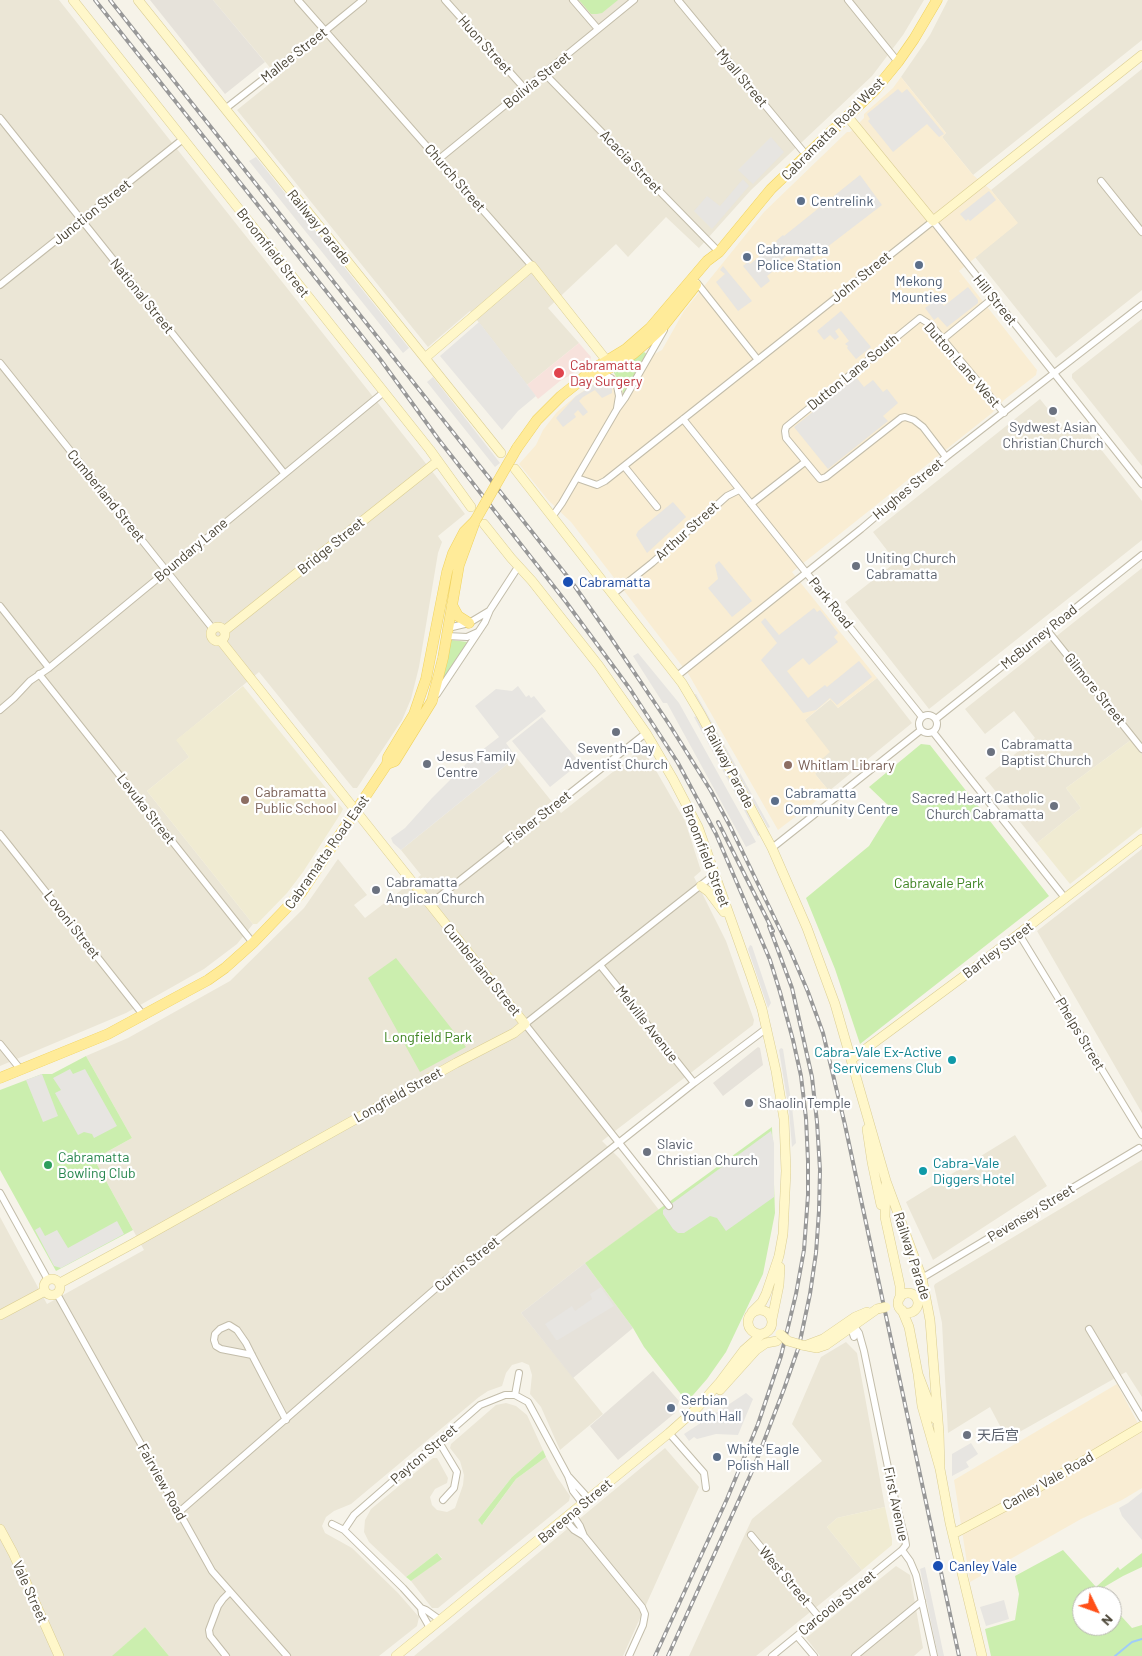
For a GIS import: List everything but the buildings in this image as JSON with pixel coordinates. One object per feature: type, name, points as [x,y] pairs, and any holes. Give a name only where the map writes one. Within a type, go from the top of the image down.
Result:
[{"type":"main road","name":"Cabramatta Road West","points":[[580,382],[601,373],[633,354],[648,341],[698,283],[713,264],[719,252],[771,189],[875,90],[898,62],[924,24],[937,0]]},
{"type":"main road","name":"Cabramatta Road West","points":[[517,448],[532,426],[548,408],[580,382],[590,371],[626,349],[648,332],[707,261],[719,252]]},
{"type":"main road","name":"Cabramatta Road East","points":[[0,1078],[108,1034],[208,980],[225,968],[253,943],[301,893],[357,812],[387,764],[388,757],[407,727],[422,691],[447,572],[453,553],[479,522],[517,448]]},
{"type":"main road","name":"Cabramatta Road East","points":[[387,764],[395,761],[432,701],[467,534]]},
{"type":"main road","points":[[452,605],[458,616],[469,623]]},
{"type":"main road","points":[[435,630],[447,632]]},
{"type":"street","name":"Broomfield Street","points":[[74,0],[384,392],[471,507]]},
{"type":"street","name":"Railway Parade","points":[[138,0],[501,453]]},
{"type":"street","name":"Church Street","points":[[298,0],[532,266],[607,361]]},
{"type":"street","name":"Mallee Street","points":[[224,109],[363,0]]},
{"type":"street","name":"Huon Street","points":[[445,0],[525,89]]},
{"type":"street","points":[[573,0],[598,29]]},
{"type":"street","name":"Bolivia Street","points":[[439,159],[634,0]]},
{"type":"street","name":"Myall Street","points":[[678,0],[807,156]]},
{"type":"street","points":[[848,0],[898,62]]},
{"type":"street","name":"John Street","points":[[577,478],[597,485],[606,481],[1142,55]]},
{"type":"street","name":"Acacia Street","points":[[544,73],[719,252]]},
{"type":"street","name":"Hill Street","points":[[848,116],[1142,484]]},
{"type":"street","name":"National Street","points":[[0,118],[284,473]]},
{"type":"street","name":"Junction Street","points":[[0,284],[183,139]]},
{"type":"street","points":[[1101,181],[1142,232]]},
{"type":"street","points":[[424,358],[532,266]]},
{"type":"street","points":[[698,283],[758,360]]},
{"type":"street","points":[[942,340],[993,298]]},
{"type":"street","name":"Hughes Street","points":[[677,676],[806,573],[946,457],[1142,305]]},
{"type":"street","name":"Cabramatta Road West","points":[[552,517],[617,409],[626,398],[676,310]]},
{"type":"street","name":"Dutton Lane West","points":[[920,318],[931,325],[1004,413]]},
{"type":"street","name":"Dutton Lane South","points":[[805,462],[786,438],[786,427],[920,318]]},
{"type":"street","name":"Cumberland Street","points":[[0,363],[213,629]]},
{"type":"street","points":[[601,373],[611,378],[617,386],[619,396],[617,409]]},
{"type":"street","name":"Boundary Lane","points":[[0,710],[39,674],[49,668],[384,392]]},
{"type":"street","points":[[751,504],[805,462],[817,477],[824,479],[901,418],[910,418],[923,427],[946,457]]},
{"type":"street","name":"Park Road","points":[[683,419],[922,717]]},
{"type":"street","name":"Bridge Street","points":[[224,631],[438,461]]},
{"type":"street","points":[[624,466],[657,507]]},
{"type":"street","name":"Railway Parade","points":[[515,470],[677,676],[701,715],[772,848],[807,928],[835,1004],[886,1181],[922,1278],[928,1306],[939,1434],[940,1468]]},
{"type":"street","name":"Arthur Street","points":[[613,594],[652,563],[727,496],[739,490]]},
{"type":"street","name":"Broomfield Street","points":[[479,522],[532,581],[599,666],[646,733],[693,816],[762,1009],[772,1047],[784,1119],[786,1171],[781,1247]]},
{"type":"street","name":"McBurney Road","points":[[936,719],[1142,555]]},
{"type":"street","name":"Cabramatta Road East","points":[[432,701],[479,631],[490,610],[518,567]]},
{"type":"street","points":[[0,606],[49,668]]},
{"type":"street","name":"Cabramatta Road East","points":[[447,632],[469,623],[490,610]]},
{"type":"street","points":[[219,627],[224,631],[224,637],[221,641],[215,641],[212,638],[211,633],[213,629],[219,627]]},
{"type":"street","name":"Gilmore Street","points":[[1048,630],[1142,749]]},
{"type":"street","points":[[447,632],[467,637],[479,631]]},
{"type":"street","name":"Cumberland Street","points":[[221,641],[669,1206]]},
{"type":"street","name":"Levuka Street","points":[[39,674],[253,943]]},
{"type":"street","points":[[929,715],[936,719],[936,727],[933,732],[925,733],[921,730],[919,722],[922,717],[929,715]]},
{"type":"street","points":[[772,848],[921,730]]},
{"type":"street","points":[[933,732],[1066,898]]},
{"type":"street","name":"Fisher Street","points":[[430,904],[646,733]]},
{"type":"street","name":"Lovoni Street","points":[[0,834],[144,1016]]},
{"type":"street","name":"Bartley Street","points":[[852,1059],[1142,839]]},
{"type":"street","name":"Longfield Street","points":[[60,1283],[525,1024],[714,874]]},
{"type":"street","points":[[701,886],[713,897],[731,923]]},
{"type":"street","name":"Phelps Street","points":[[1019,934],[1142,1136]]},
{"type":"street","name":"Melville Avenue","points":[[600,964],[694,1083]]},
{"type":"street","name":"Curtin Street","points":[[179,1512],[442,1283],[766,1028]]},
{"type":"street","points":[[0,1044],[21,1070]]},
{"type":"street","name":"Railway Parade","points":[[865,1107],[869,1147],[885,1217]]},
{"type":"street","points":[[1141,1149],[1138,1142],[1142,1136]]},
{"type":"street","name":"Pevensey Street","points":[[922,1278],[1141,1149]]},
{"type":"street","points":[[886,1181],[885,1217],[900,1289],[899,1305],[908,1321],[918,1374],[939,1434]]},
{"type":"street","points":[[0,1193],[48,1280]]},
{"type":"street","points":[[781,1247],[777,1266],[769,1287],[762,1302],[748,1319],[747,1324],[753,1333],[802,1345],[810,1345],[838,1333],[848,1326],[854,1326],[906,1293],[915,1295]]},
{"type":"street","points":[[763,1334],[770,1329],[772,1320],[779,1285],[781,1247]]},
{"type":"street","points":[[895,1265],[903,1283],[915,1295],[918,1302],[910,1335]]},
{"type":"street","points":[[55,1279],[60,1283],[60,1290],[57,1294],[48,1295],[44,1291],[44,1285],[48,1280],[55,1279]]},
{"type":"street","points":[[0,1315],[44,1291]]},
{"type":"street","name":"Fairview Road","points":[[57,1294],[212,1571],[288,1656]]},
{"type":"street","points":[[838,1333],[855,1317],[865,1313],[881,1308],[902,1310],[910,1313],[918,1306]]},
{"type":"street","points":[[752,1312],[765,1311],[782,1339]]},
{"type":"street","points":[[854,1337],[852,1331],[854,1326],[865,1313]]},
{"type":"street","points":[[252,1355],[221,1349],[216,1346],[215,1334],[220,1328],[229,1324],[238,1330],[252,1355],[286,1420]]},
{"type":"street","name":"Bareena Street","points":[[742,1352],[747,1339],[747,1324]]},
{"type":"street","name":"First Avenue","points":[[854,1326],[859,1334],[905,1539],[906,1545],[902,1550],[915,1570],[934,1656]]},
{"type":"street","points":[[1089,1329],[1142,1418]]},
{"type":"street","points":[[838,1333],[854,1337]]},
{"type":"street","name":"Bareena Street","points":[[396,1656],[568,1517],[693,1412],[720,1382],[742,1352],[763,1334]]},
{"type":"street","name":"First Avenue","points":[[854,1337],[862,1347]]},
{"type":"street","points":[[693,1412],[729,1382],[763,1344],[782,1339]]},
{"type":"street","points":[[934,1370],[929,1419],[937,1459]]},
{"type":"street","points":[[519,1373],[515,1395],[528,1402],[568,1476],[586,1501]]},
{"type":"street","name":"Railway Parade","points":[[918,1374],[922,1406],[940,1468],[953,1534],[982,1656]]},
{"type":"street","name":"Payton Street","points":[[344,1530],[354,1515],[480,1406],[505,1395],[515,1395]]},
{"type":"street","name":"Canley Vale Road","points":[[953,1534],[1027,1495],[1142,1426]]},
{"type":"street","points":[[669,1433],[704,1473],[706,1488]]},
{"type":"street","points":[[439,1442],[457,1472],[454,1488],[443,1500]]},
{"type":"street","points":[[568,1517],[580,1526],[584,1536],[642,1607],[645,1614],[643,1625],[629,1656]]},
{"type":"street","points":[[332,1524],[344,1530],[421,1608],[440,1620]]},
{"type":"street","name":"Vale Street","points":[[0,1529],[13,1552],[59,1656]]},
{"type":"street","name":"West Street","points":[[751,1535],[819,1617]]},
{"type":"street","name":"Carcoola Street","points":[[772,1656],[902,1550]]},
{"type":"street","points":[[226,1656],[210,1636],[209,1630],[218,1606],[230,1592]]},
{"type":"street","points":[[854,1656],[922,1601]]},
{"type":"street","points":[[421,1608],[422,1614],[430,1628]]},
{"type":"street","points":[[797,1636],[814,1656]]},
{"type":"shaded area","points":[[0,0],[59,0],[465,514],[438,536],[442,542],[438,553],[419,667],[411,699],[402,720],[357,788],[353,788],[259,672],[177,740],[189,757],[147,791],[253,924],[237,944],[204,969],[126,1013],[0,1066]]},
{"type":"shaded area","points":[[150,0],[213,0],[265,62],[225,94]]},
{"type":"shaded area","points":[[213,0],[924,0],[903,35],[872,76],[751,190],[699,248],[702,251],[666,217],[628,257],[616,244],[548,308],[579,343],[527,385],[470,311],[428,347],[237,110],[278,77]]},
{"type":"shaded area","points":[[948,0],[1142,0],[1142,40],[973,175],[942,137],[946,133],[901,77],[930,35]]},
{"type":"shaded area","points":[[1142,69],[1142,290],[1056,358],[975,257],[1017,223],[991,190]]},
{"type":"shaded area","points":[[901,77],[946,133],[942,137],[973,175],[991,190],[1018,223],[959,271],[1037,370],[1036,375],[1004,400],[992,413],[792,572],[877,678],[838,708],[830,699],[805,720],[830,752],[822,759],[823,767],[815,774],[829,791],[778,830],[689,675],[571,522],[548,500],[519,464],[536,445],[543,430],[557,412],[576,396],[592,385],[662,350],[684,311],[764,212],[847,132],[850,132],[864,118],[864,114],[893,88]]},
{"type":"shaded area","points":[[898,89],[902,93],[907,89],[944,134],[939,137],[927,124],[893,152],[868,121],[870,119],[867,114]]},
{"type":"shaded area","points":[[771,137],[784,152],[753,184],[738,170]]},
{"type":"shaded area","points":[[256,157],[409,348],[403,353],[249,161]]},
{"type":"shaded area","points":[[860,175],[882,205],[805,264],[794,250],[780,261],[782,264],[767,276],[770,281],[761,288],[743,266],[748,262],[750,264],[783,235]]},
{"type":"shaded area","points":[[743,179],[749,186],[712,229],[694,211],[707,196],[720,206]]},
{"type":"shaded area","points":[[989,191],[996,200],[970,221],[968,219],[966,221],[960,214]]},
{"type":"shaded area","points":[[723,266],[752,301],[738,311],[716,282],[725,274],[720,270]]},
{"type":"shaded area","points":[[968,287],[978,300],[978,303],[947,327],[938,317],[934,320],[925,308],[938,299],[944,306]]},
{"type":"shaded area","points":[[841,311],[871,347],[856,359],[847,348],[848,346],[845,344],[849,341],[839,328],[835,331],[839,337],[835,340],[830,335],[824,340],[817,331]]},
{"type":"shaded area","points":[[1142,319],[1142,466],[1072,378],[1072,374]]},
{"type":"shaded area","points":[[479,322],[536,396],[518,411],[502,430],[440,356]]},
{"type":"shaded area","name":"Cabramatta Day Surgery","points":[[579,343],[591,357],[589,364],[560,381],[538,399],[527,385]]},
{"type":"shaded area","points":[[433,377],[500,463],[495,467],[427,382]]},
{"type":"shaded area","points":[[856,377],[864,387],[873,380],[883,392],[887,389],[898,403],[883,416],[888,421],[828,469],[794,427]]},
{"type":"shaded area","points":[[600,381],[610,384],[612,393],[602,398],[595,390],[583,397],[579,401],[588,412],[583,416],[578,410],[574,414],[576,417],[563,427],[556,418],[576,396]]},
{"type":"shaded area","points":[[1040,399],[1067,433],[1080,423],[1142,501],[1142,540],[929,709],[845,602],[896,562],[873,532]]},
{"type":"shaded area","points":[[673,502],[686,517],[647,553],[636,535],[638,531]]},
{"type":"shaded area","points":[[719,561],[752,601],[732,617],[708,588],[718,579],[715,565]]},
{"type":"shaded area","points":[[1142,568],[1142,755],[1131,740],[1066,788],[1081,808],[1037,843],[985,778],[1035,738],[1014,711],[985,734],[965,709]]},
{"type":"shaded area","points":[[814,608],[817,612],[820,610],[838,633],[834,637],[838,642],[809,665],[803,658],[787,671],[808,698],[825,685],[827,687],[859,661],[872,677],[837,705],[830,698],[816,710],[803,713],[761,660],[777,643],[761,622],[765,618],[779,635]]},
{"type":"shaded area","points":[[638,653],[679,703],[756,842],[746,847],[667,703],[663,703],[633,656]]},
{"type":"shaded area","points":[[877,678],[912,723],[829,791],[815,774],[805,720],[831,699],[838,708]]},
{"type":"shaded area","name":"Cabramatta Public School","points":[[243,686],[343,809],[303,872],[287,893],[257,924],[253,924],[147,791],[189,757],[176,740]]},
{"type":"shaded area","points":[[518,686],[526,697],[529,695],[531,698],[534,696],[546,711],[506,743],[516,757],[401,850],[393,843],[391,838],[405,828],[473,757],[499,737],[475,706],[496,689],[512,691]]},
{"type":"shaded area","points":[[696,694],[770,827],[768,828],[693,695]]},
{"type":"shaded area","points":[[697,716],[760,835],[758,836],[694,717]]},
{"type":"shaded area","points":[[542,717],[580,763],[550,787],[512,741]]},
{"type":"shaded area","points":[[1131,740],[1142,755],[1142,827],[1070,884],[1037,843],[1081,808],[1066,788]]},
{"type":"shaded area","points":[[643,748],[685,821],[701,871],[694,877],[726,941],[754,1020],[753,1025],[602,1141],[620,1159],[659,1210],[585,1263],[521,1313],[603,1414],[560,1450],[541,1407],[530,1394],[532,1375],[529,1365],[522,1362],[512,1365],[506,1373],[502,1386],[488,1391],[479,1397],[351,1504],[334,1511],[326,1517],[322,1526],[325,1533],[352,1548],[398,1593],[419,1617],[417,1626],[379,1656],[169,1656],[145,1627],[113,1656],[0,1656],[0,1217],[47,1304],[144,1250],[94,1159],[132,1138],[86,1056],[128,1038],[230,981],[304,908],[338,859],[367,895],[354,905],[365,918],[421,875],[401,850],[516,757],[561,813]]},
{"type":"shaded area","points":[[1142,849],[1142,1113],[1037,931]]},
{"type":"shaded area","points":[[750,945],[752,946],[771,1003],[768,1008],[748,949]]},
{"type":"shaded area","points":[[758,1047],[760,1048],[763,1065],[723,1096],[713,1083]]},
{"type":"shaded area","points":[[783,1049],[796,1143],[792,1147],[789,1111],[779,1050]]},
{"type":"shaded area","points":[[70,1069],[73,1074],[85,1069],[117,1126],[94,1138],[92,1134],[84,1132],[78,1135],[55,1093],[61,1090],[53,1078]]},
{"type":"shaded area","points":[[42,1074],[58,1116],[43,1122],[26,1080]]},
{"type":"shaded area","points":[[771,1131],[774,1143],[774,1197],[726,1231],[717,1218],[710,1216],[684,1233],[678,1233],[673,1229],[663,1214],[663,1210]]},
{"type":"shaded area","points":[[1015,1135],[1047,1186],[933,1260],[906,1202]]},
{"type":"shaded area","points":[[1142,1160],[1142,1397],[1126,1372],[1007,1439],[990,1407],[948,1433],[942,1323],[935,1284]]},
{"type":"shaded area","points":[[117,1221],[124,1234],[61,1268],[54,1266],[35,1230],[40,1227],[45,1236],[57,1230],[68,1248]]},
{"type":"shaded area","points":[[585,1263],[633,1328],[573,1378],[521,1313]]},
{"type":"shaded area","points":[[601,1287],[614,1306],[556,1340],[545,1324],[572,1306],[575,1311],[592,1299],[590,1294]]},
{"type":"shaded area","points":[[846,1342],[857,1353],[885,1507],[837,1518],[827,1527],[862,1570],[756,1656],[689,1656],[752,1519],[822,1461],[792,1424],[821,1357]]},
{"type":"shaded area","points":[[653,1371],[679,1401],[675,1413],[618,1460],[590,1426]]},
{"type":"shaded area","points":[[1117,1384],[1142,1431],[1142,1488],[1122,1500],[1081,1519],[970,1582],[954,1480]]},
{"type":"shaded area","points":[[746,1393],[753,1399],[738,1435],[716,1434],[697,1439],[694,1437],[689,1441],[684,1434]]},
{"type":"shaded area","points":[[506,1403],[516,1406],[527,1415],[543,1450],[512,1477],[478,1520],[483,1524],[516,1479],[546,1457],[570,1496],[569,1501],[438,1608],[432,1608],[411,1581],[442,1558],[437,1553],[406,1577],[369,1542],[364,1532],[365,1520],[371,1509],[433,1458],[437,1458],[448,1478],[447,1483],[435,1489],[430,1497],[432,1505],[437,1510],[447,1512],[455,1508],[463,1485],[464,1475],[460,1461],[450,1448],[451,1444],[496,1405]]},
{"type":"shaded area","points":[[971,1443],[978,1454],[966,1462],[969,1467],[952,1476],[952,1454]]},
{"type":"shaded area","points":[[665,1448],[699,1487],[623,1656],[414,1656]]},
{"type":"shaded area","points":[[1142,1492],[1142,1540],[1122,1516],[1119,1508]]},
{"type":"shaded area","points":[[885,1507],[892,1545],[862,1570],[827,1527],[837,1518]]},
{"type":"shaded area","points":[[896,1566],[910,1575],[923,1648],[914,1656],[820,1656],[806,1638]]},
{"type":"shaded area","points":[[925,1567],[944,1656],[938,1656],[920,1569]]},
{"type":"shaded area","points":[[1004,1600],[1009,1619],[986,1626],[980,1607]]},
{"type":"green space","points":[[579,0],[618,0],[602,13],[591,14]]},
{"type":"green space","points":[[644,352],[648,355],[626,394],[623,394],[622,386],[614,370]]},
{"type":"green space","points":[[451,640],[468,642],[442,682],[449,645]]},
{"type":"green space","name":"Cabravale Park","points":[[921,744],[930,745],[1049,896],[860,1044],[835,969],[806,898],[869,846],[892,809],[869,787]]},
{"type":"green space","name":"Longfield Park","points":[[396,958],[466,1047],[420,1072],[368,978]]},
{"type":"green space","name":"Cabramatta Bowling Club","points":[[86,1056],[132,1138],[94,1159],[133,1230],[56,1271],[0,1170],[0,1090],[42,1074],[52,1074]]},
{"type":"green space","points":[[772,1127],[775,1213],[763,1274],[726,1352],[707,1379],[687,1402],[644,1347],[633,1328],[585,1263]]},
{"type":"green space","points":[[543,1450],[546,1457],[516,1479],[482,1525],[478,1520],[512,1477]]},
{"type":"green space","points":[[1063,1550],[1095,1586],[1072,1586],[1072,1636],[1122,1636],[1122,1617],[1132,1628],[1142,1625],[1142,1656],[991,1656],[985,1629],[1015,1620],[1019,1594],[1015,1576]]},
{"type":"green space","points":[[437,1553],[442,1559],[411,1581],[406,1577]]},
{"type":"green space","points":[[1142,1553],[1142,1567],[1106,1586],[1097,1586],[1118,1567],[1120,1570]]},
{"type":"green space","points":[[145,1627],[169,1656],[112,1656]]},
{"type":"waterway","points":[[1115,1656],[1132,1642],[1142,1639]]},
{"type":"railway","points":[[95,0],[380,359],[439,440],[566,602],[630,689],[678,763],[716,834],[770,960],[793,1040],[801,1076],[806,1118],[808,1195],[804,1250],[796,1294],[781,1356],[758,1424],[727,1499],[655,1656]]},
{"type":"railway","points":[[110,0],[571,581],[669,724],[711,791],[730,826],[791,952],[823,1033],[845,1125],[959,1656]]},
{"type":"railway","points":[[718,822],[773,931]]},
{"type":"railway","points":[[668,1656],[754,1467],[784,1389],[799,1346],[816,1253],[820,1170],[812,1077],[792,988],[769,926]]},
{"type":"place","name":"Centrelink","points":[[801,201]]},
{"type":"place","name":"Cabramatta Police Station","points":[[747,257]]},
{"type":"place","name":"Mekong Mounties","points":[[919,265]]},
{"type":"place","name":"Cabramatta Day Surgery","points":[[559,373]]},
{"type":"place","name":"Sydwest Asian Christian Church","points":[[1053,411]]},
{"type":"place","name":"Uniting Church Cabramatta","points":[[856,566]]},
{"type":"place","name":"Cabramatta","points":[[568,582]]},
{"type":"place","name":"Seventh-Day Adventist Church","points":[[616,732]]},
{"type":"place","name":"Cabramatta Baptist Church","points":[[991,752]]},
{"type":"place","name":"Jesus Family Centre","points":[[427,764]]},
{"type":"place","name":"Whitlam Library","points":[[788,765]]},
{"type":"place","name":"Cabramatta Public School","points":[[245,800]]},
{"type":"place","name":"Cabramatta Community Centre","points":[[775,801]]},
{"type":"place","name":"Sacred Heart Catholic Church Cabramatta","points":[[1054,806]]},
{"type":"place","name":"Cabramatta Anglican Church","points":[[376,890]]},
{"type":"place","name":"Cabra-Vale Ex-Active Servicemens Club","points":[[952,1060]]},
{"type":"place","name":"Shaolin Temple","points":[[749,1103]]},
{"type":"place","name":"Slavic Christian Church","points":[[647,1152]]},
{"type":"place","name":"Cabramatta Bowling Club","points":[[48,1165]]},
{"type":"place","name":"Cabra-Vale Diggers Hotel","points":[[923,1171]]},
{"type":"place","name":"Serbian Youth Hall","points":[[671,1408]]},
{"type":"place","name":"天后宫","points":[[967,1435]]},
{"type":"place","name":"White Eagle Polish Hall","points":[[717,1457]]},
{"type":"place","name":"Canley Vale","points":[[938,1566]]}]
